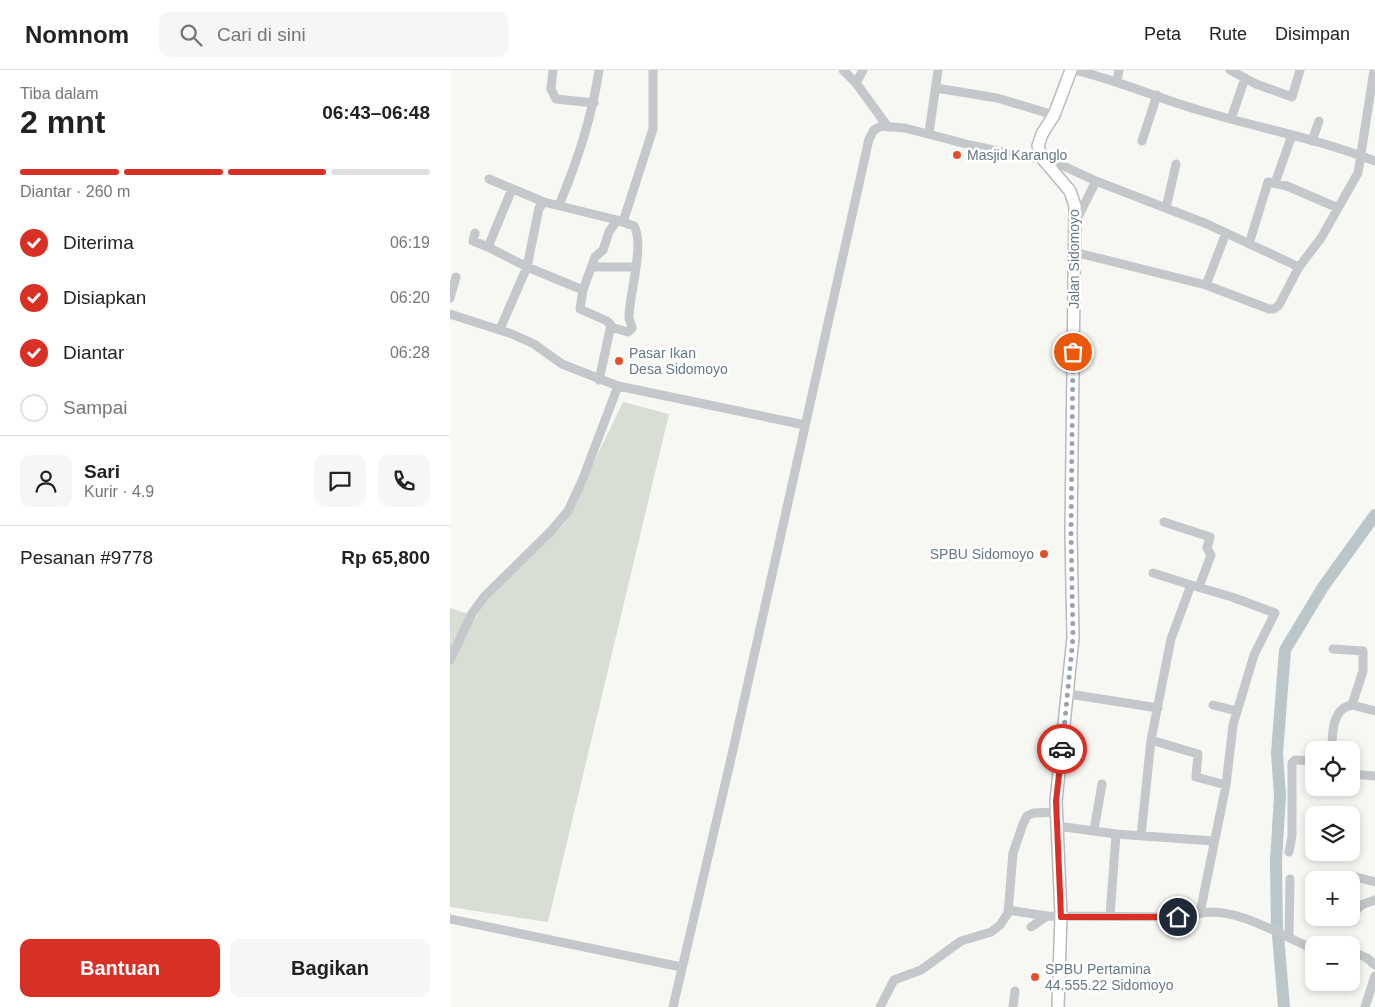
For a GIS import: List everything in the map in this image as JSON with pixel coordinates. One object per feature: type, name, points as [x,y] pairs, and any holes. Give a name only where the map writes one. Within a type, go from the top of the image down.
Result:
[{"type":"main road","points":[[1042,158],[1038,142],[1054,115],[1073,70]]},
{"type":"main road","name":"Jalan Sidomoyo","points":[[1042,158],[1070,190],[1075,206],[1076,221],[1074,252],[1071,532],[1073,638],[1056,812],[1061,917],[1058,1007]]},
{"type":"street","points":[[553,70],[551,88],[556,99],[594,103]]},
{"type":"street","points":[[559,205],[584,144],[594,103],[599,70]]},
{"type":"street","points":[[489,179],[544,202],[620,221],[636,230],[636,267],[629,316],[632,330],[628,332],[611,327],[607,321],[580,309],[583,290],[593,267],[595,257],[603,250],[609,232],[620,221],[653,128],[653,70]]},
{"type":"street","points":[[843,70],[856,83],[888,127]]},
{"type":"street","points":[[856,83],[863,70]]},
{"type":"street","points":[[929,133],[938,70]]},
{"type":"street","points":[[1073,70],[1117,80],[1157,96],[1375,161]]},
{"type":"street","points":[[1117,80],[1119,70]]},
{"type":"street","points":[[1230,70],[1256,84],[1292,96],[1300,70]]},
{"type":"street","points":[[1074,252],[1206,285],[1269,309],[1274,309],[1299,267],[1322,238],[1358,173],[1374,70]]},
{"type":"street","points":[[1232,119],[1245,78]]},
{"type":"street","points":[[936,88],[997,98],[1054,115]]},
{"type":"street","points":[[1142,141],[1157,96]]},
{"type":"street","points":[[1312,141],[1319,121]]},
{"type":"street","points":[[673,1007],[733,750],[869,139],[874,130],[881,126],[929,133],[970,145],[1025,157],[1042,158],[1226,233],[1299,267]]},
{"type":"street","points":[[1275,183],[1292,135]]},
{"type":"street","points":[[1166,208],[1176,164]]},
{"type":"street","points":[[1076,221],[1096,181]]},
{"type":"street","points":[[1248,244],[1268,182],[1338,208]]},
{"type":"street","points":[[488,247],[512,189]]},
{"type":"street","points":[[500,329],[527,268],[540,208],[544,202]]},
{"type":"street","points":[[475,233],[473,241],[527,268],[583,290]]},
{"type":"street","points":[[1206,285],[1226,233]]},
{"type":"street","points":[[593,267],[636,267]]},
{"type":"street","points":[[450,298],[456,277]]},
{"type":"street","points":[[450,314],[500,329],[534,344],[562,364],[618,386],[805,425]]},
{"type":"street","points":[[599,380],[611,327]]},
{"type":"street","points":[[450,660],[471,616],[484,597],[552,530],[568,511],[582,481],[618,386]]},
{"type":"street","points":[[1141,836],[1151,740],[1171,639],[1211,555],[1207,548],[1210,537],[1164,522]]},
{"type":"street","points":[[1154,573],[1275,613],[1254,655],[1233,725],[1226,785],[1200,913]]},
{"type":"street","points":[[1334,649],[1363,651],[1363,671],[1352,705]]},
{"type":"street","points":[[1069,694],[1158,708]]},
{"type":"street","points":[[1213,705],[1237,710]]},
{"type":"street","points":[[1332,741],[1338,713],[1342,708],[1352,705],[1375,711]]},
{"type":"street","points":[[1151,740],[1198,754],[1196,777],[1226,785]]},
{"type":"street","points":[[1289,852],[1292,836],[1292,764],[1295,760],[1305,761]]},
{"type":"street","points":[[1360,775],[1375,776]]},
{"type":"street","points":[[1094,830],[1102,784]]},
{"type":"street","points":[[880,1007],[894,980],[921,970],[961,941],[991,932],[1000,925],[1008,910],[1013,853],[1022,824],[1027,816],[1033,813],[1056,812]]},
{"type":"street","points":[[1057,826],[1116,834],[1214,841]]},
{"type":"street","points":[[1110,916],[1116,834]]},
{"type":"street","points":[[1360,878],[1375,882]]},
{"type":"street","points":[[1289,937],[1290,879]]},
{"type":"street","points":[[1360,908],[1375,900]]},
{"type":"street","points":[[1008,910],[1061,917],[1190,917],[1200,913],[1223,914],[1248,919],[1305,945]]},
{"type":"street","points":[[1031,928],[1047,916]]},
{"type":"street","points":[[450,919],[681,967]]},
{"type":"street","points":[[1360,955],[1367,958],[1375,965]]},
{"type":"street","points":[[1365,1007],[1375,976]]},
{"type":"street","points":[[1013,1007],[1014,991]]},
{"type":"shaded area","points":[[623,402],[669,414],[548,922],[450,907],[450,608],[477,617],[485,600],[564,524]]},
{"type":"waterway","points":[[1277,929],[1276,861],[1280,796],[1277,753],[1285,650],[1323,587],[1375,515]]},
{"type":"waterway","points":[[1278,935],[1284,1007]]},
{"type":"way so far","points":[[1062,749],[1069,694],[1073,638],[1071,532],[1073,352]]},
{"type":"place","name":"Masjid Karanglo","points":[[957,155]]},
{"type":"place","name":"Pasar Ikan Desa Sidomoyo","points":[[619,361]]},
{"type":"place","name":"SPBU Sidomoyo","points":[[1044,554]]},
{"type":"place","name":"SPBU Pertamina 44.555.22 Sidomoyo","points":[[1035,977]]},
{"type":"route","points":[[1062,749],[1056,801],[1061,917],[1178,917]]}]
